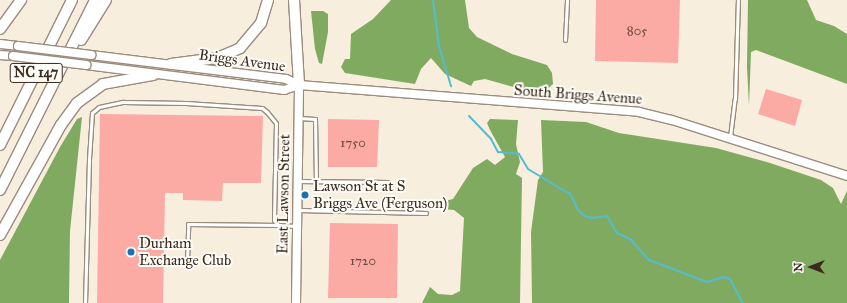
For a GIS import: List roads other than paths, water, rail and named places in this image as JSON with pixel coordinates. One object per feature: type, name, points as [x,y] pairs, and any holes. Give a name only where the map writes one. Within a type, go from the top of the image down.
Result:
[{"type":"highway","points":[[0,16],[20,0]]},
{"type":"highway","points":[[0,29],[20,0]]},
{"type":"highway","name":"NC 147","points":[[0,145],[72,0]]},
{"type":"highway","name":"NC 147","points":[[0,190],[95,0]]},
{"type":"highway","points":[[49,91],[106,0]]},
{"type":"highway","points":[[171,64],[217,58],[240,48],[261,23],[268,0]]},
{"type":"highway","points":[[294,0],[299,85]]},
{"type":"highway","points":[[0,234],[61,125],[77,103],[103,84],[153,75]]},
{"type":"street","name":"Briggs Avenue","points":[[0,44],[171,64],[286,80],[299,85]]},
{"type":"street","name":"Briggs Avenue","points":[[0,55],[284,90],[299,85]]},
{"type":"street","name":"East Lawson Street","points":[[296,303],[299,85]]},
{"type":"street","name":"South Briggs Avenue","points":[[299,85],[500,103],[621,110],[672,120],[730,137],[847,176]]},
{"type":"lane","points":[[565,40],[567,0]]},
{"type":"lane","points":[[730,137],[735,99],[738,0]]},
{"type":"lane","points":[[85,303],[92,113],[99,107],[110,104],[186,103],[262,108],[272,115],[276,123],[273,214],[274,220],[278,225]]},
{"type":"lane","points":[[298,118],[315,119],[316,181]]},
{"type":"lane","points":[[298,181],[389,182]]},
{"type":"lane","points":[[298,210],[426,213]]},
{"type":"lane","points":[[171,260],[187,261],[188,224],[298,226]]},
{"type":"waterway","points":[[433,0],[439,46],[451,86]]},
{"type":"waterway","points":[[469,116],[491,139],[498,152],[519,154],[528,169],[570,194],[578,210],[585,216],[592,218],[607,216],[617,233],[630,239],[649,260],[707,282],[723,277],[730,279],[743,303]]},
{"type":"place","name":"Lawson St at S Briggs Ave (Ferguson)","points":[[305,195]]},
{"type":"place","name":"Durham Exchange Club","points":[[131,252]]}]
